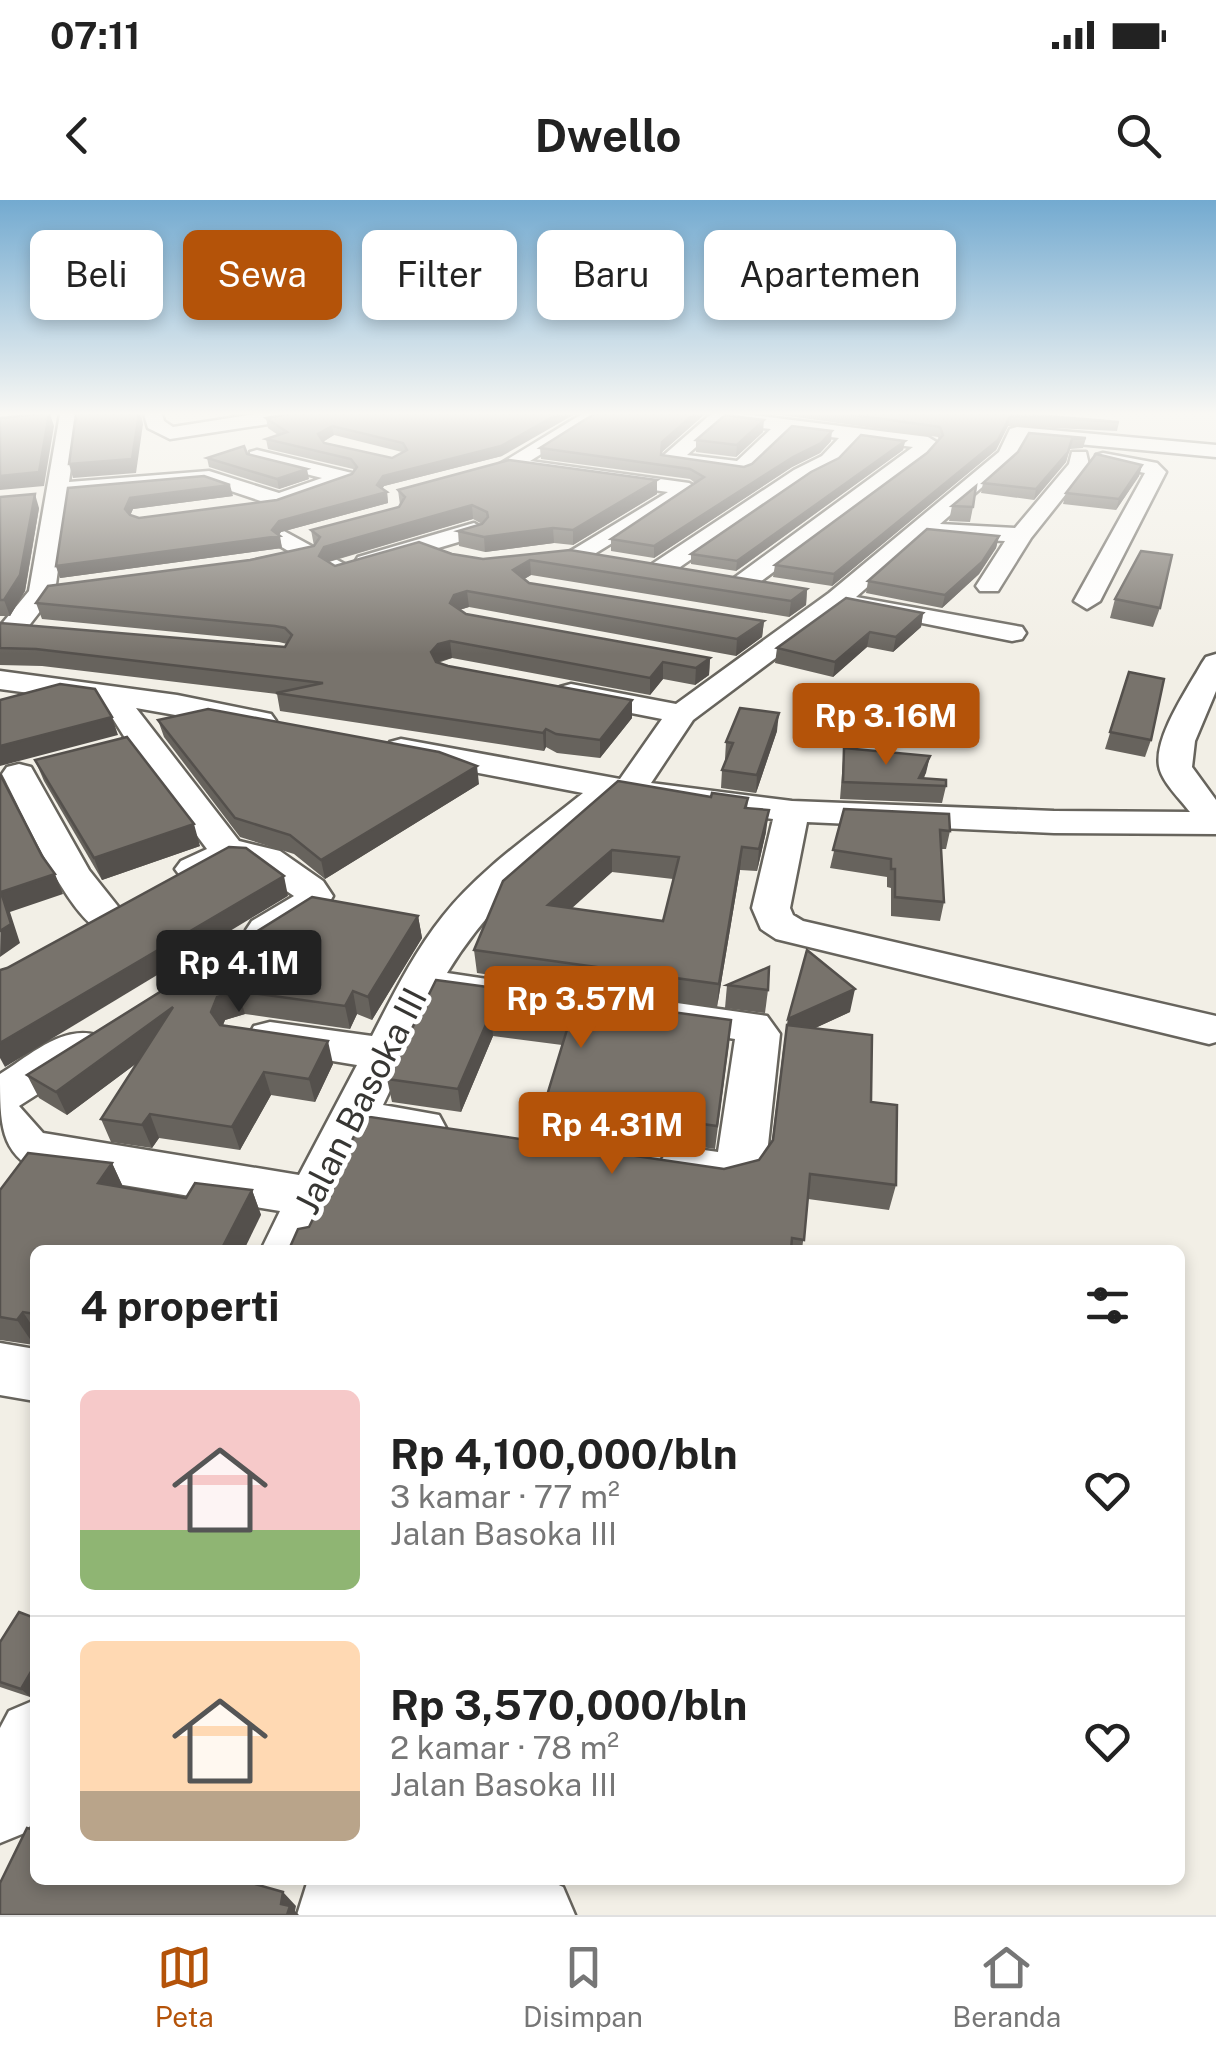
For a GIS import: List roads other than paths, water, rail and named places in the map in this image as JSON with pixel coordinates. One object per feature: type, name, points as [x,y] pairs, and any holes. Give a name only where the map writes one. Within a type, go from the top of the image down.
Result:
[{"type":"street","points":[[6,633],[42,592],[51,494]]},
{"type":"street","points":[[261,494],[279,500]]},
{"type":"street","points":[[232,509],[296,494]]},
{"type":"street","points":[[701,494],[578,557],[838,599],[1012,633]]},
{"type":"street","points":[[726,494],[763,500]]},
{"type":"street","points":[[660,569],[772,494]]},
{"type":"street","points":[[743,583],[861,494]]},
{"type":"street","name":"Jalan Basoka III","points":[[290,1245],[420,983],[456,926],[487,890],[619,789],[682,714],[838,599],[961,494]]},
{"type":"street","points":[[989,586],[1020,536],[1053,494]]},
{"type":"street","points":[[1087,601],[1143,494]]},
{"type":"street","points":[[337,570],[474,530]]},
{"type":"street","points":[[917,530],[1020,536]]},
{"type":"street","points":[[324,532],[286,546],[375,590]]},
{"type":"street","points":[[423,546],[452,560]]},
{"type":"street","points":[[42,592],[76,588]]},
{"type":"street","points":[[753,624],[792,630]]},
{"type":"street","points":[[6,633],[54,632]]},
{"type":"street","points":[[705,662],[741,668]]},
{"type":"street","points":[[1215,823],[1175,768],[1175,758],[1185,725],[1216,663]]},
{"type":"street","points":[[0,680],[177,704],[284,726]]},
{"type":"street","points":[[177,704],[224,680]]},
{"type":"street","points":[[547,689],[682,714]]},
{"type":"street","points":[[0,711],[101,693]]},
{"type":"street","points":[[101,693],[144,742],[226,850]]},
{"type":"street","points":[[108,751],[144,742]]},
{"type":"street","points":[[372,743],[619,789],[792,812],[1054,822],[1215,823]]},
{"type":"street","points":[[25,773],[95,926],[226,850],[262,854],[310,889],[314,896],[311,902],[229,953]]},
{"type":"street","points":[[792,812],[771,908],[775,922],[790,930],[1210,1029]]},
{"type":"street","points":[[420,983],[537,998]]},
{"type":"street","points":[[630,1159],[720,1172],[736,1170],[742,1164],[758,1034],[752,1026],[635,1011]]},
{"type":"street","points":[[0,1096],[114,1024]]},
{"type":"street","points":[[244,1033],[384,1053]]},
{"type":"street","points":[[0,1116],[26,1146],[39,1153],[314,1196]]},
{"type":"street","points":[[354,1118],[472,1135]]},
{"type":"street","points":[[0,1369],[30,1374]]},
{"type":"street","points":[[337,1915],[346,1885]]},
{"type":"street","points":[[406,1885],[535,1915]]}]
